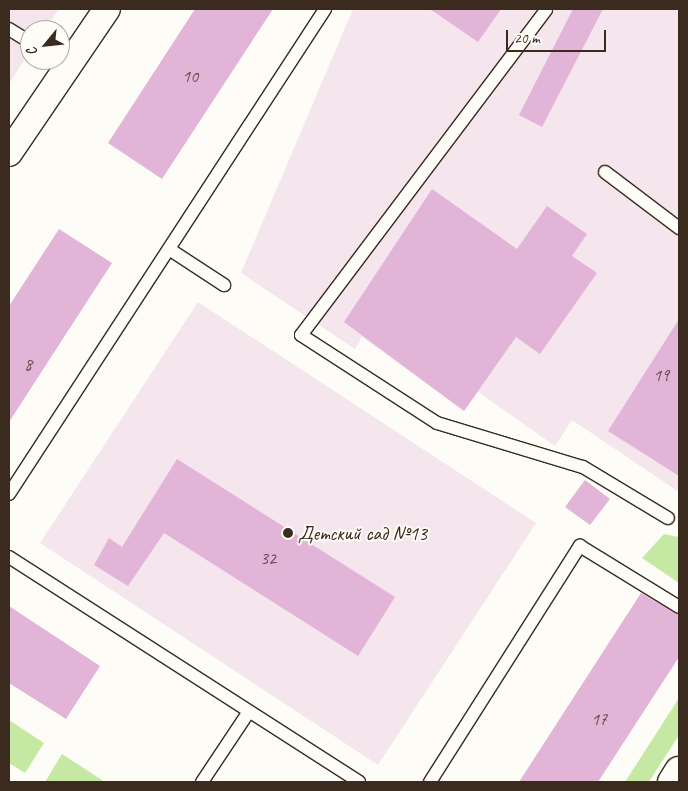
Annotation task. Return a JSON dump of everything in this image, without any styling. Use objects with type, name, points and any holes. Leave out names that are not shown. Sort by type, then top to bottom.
[{"type":"main road","points":[[672,782],[679,771]]},
{"type":"street","points":[[70,53],[107,9]]},
{"type":"street","points":[[9,153],[57,70]]},
{"type":"lane","points":[[9,494],[325,9]]},
{"type":"lane","points":[[546,10],[301,335],[437,423],[583,467],[668,518]]},
{"type":"lane","points":[[9,29],[20,36]]},
{"type":"lane","points":[[606,172],[679,228]]},
{"type":"lane","points":[[169,249],[224,285]]},
{"type":"lane","points":[[430,782],[580,546],[679,607]]},
{"type":"lane","points":[[9,557],[248,713],[359,782]]},
{"type":"lane","points":[[202,782],[248,713]]},
{"type":"shaded area","points":[[9,9],[59,9],[51,20],[20,20],[20,67],[9,84]]},
{"type":"shaded area","points":[[353,9],[679,9],[679,492],[572,420],[555,446],[478,392],[464,411],[362,337],[355,349],[241,273]]},
{"type":"shaded area","name":"Детский сад №13","points":[[198,302],[536,523],[378,765],[40,543]]},
{"type":"green space","points":[[664,534],[679,537],[679,583],[642,558]]},
{"type":"green space","points":[[679,698],[679,735],[649,782],[625,782]]},
{"type":"green space","points":[[9,720],[44,743],[25,773],[9,763]]},
{"type":"green space","points":[[62,754],[105,782],[45,782]]},
{"type":"building","points":[[195,9],[273,9],[162,179],[108,143]]},
{"type":"building","points":[[430,9],[501,9],[478,42]]},
{"type":"building","points":[[573,9],[603,9],[542,127],[519,115]]},
{"type":"building","points":[[432,189],[517,249],[547,206],[587,234],[572,256],[597,273],[540,354],[516,337],[464,411],[344,322]]},
{"type":"building","points":[[59,229],[112,263],[9,422],[9,306]]},
{"type":"building","points":[[679,319],[679,476],[608,431]]},
{"type":"building","points":[[177,459],[395,597],[358,656],[164,533],[128,586],[94,565],[109,538],[122,547]]},
{"type":"building","points":[[585,480],[610,499],[590,525],[565,507]]},
{"type":"building","points":[[641,593],[679,615],[679,657],[598,782],[519,782]]},
{"type":"building","points":[[9,606],[100,666],[66,719],[9,683]]},
{"type":"place","name":"Детский сад №13","points":[[288,533]]}]
